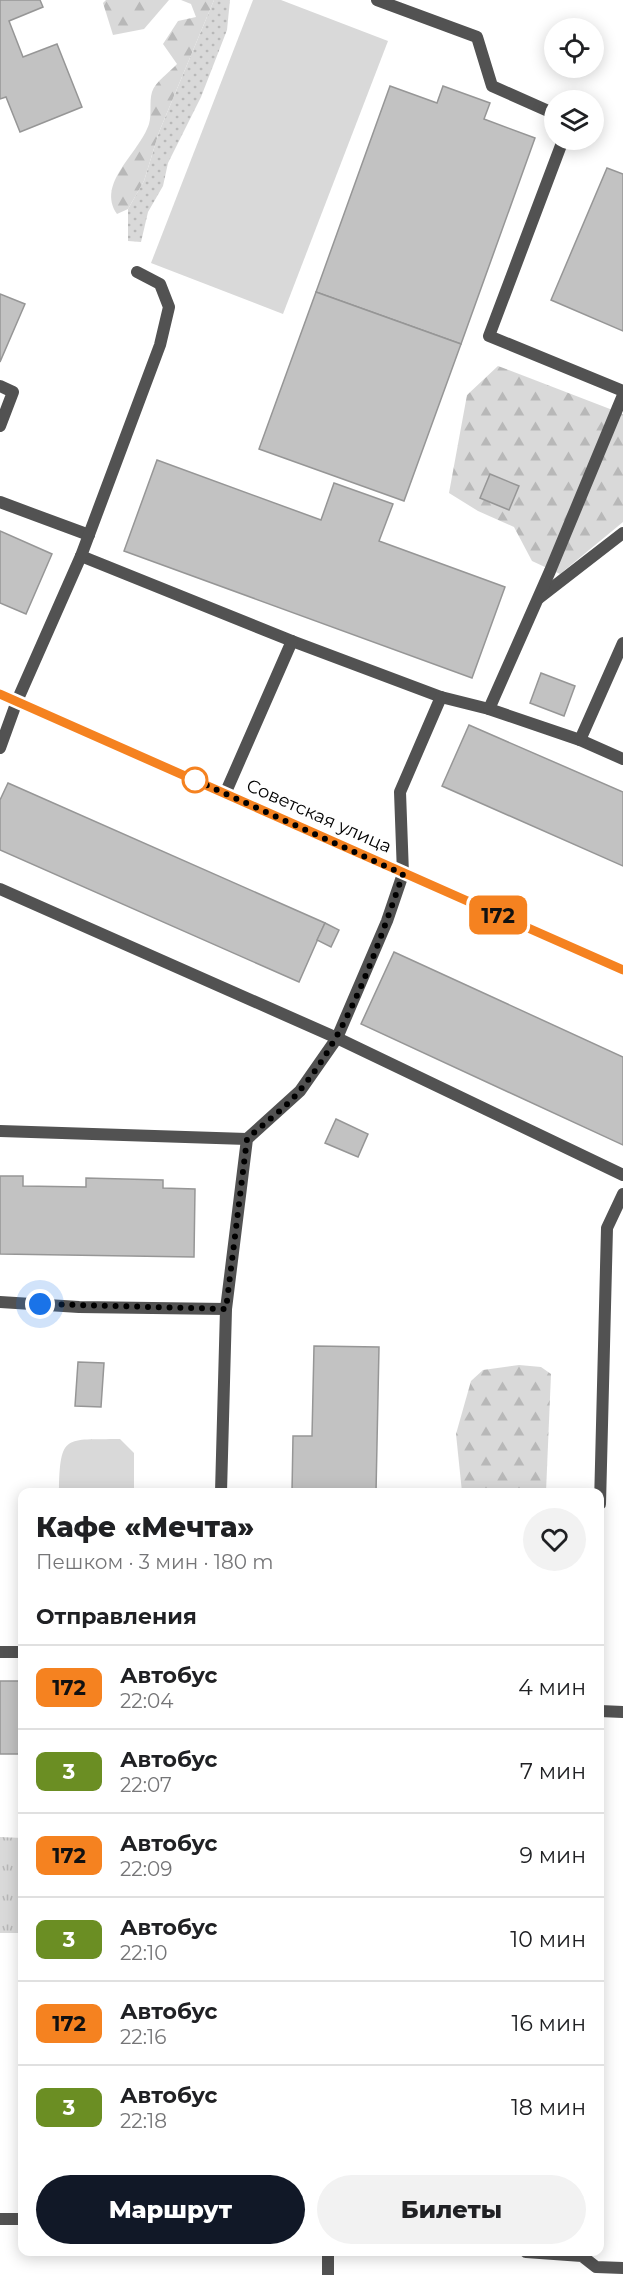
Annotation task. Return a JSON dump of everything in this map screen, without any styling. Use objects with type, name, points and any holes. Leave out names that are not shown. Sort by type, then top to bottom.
[{"type":"street","name":"Советская улица","points":[[0,694],[623,970]]},
{"type":"lane","points":[[377,0],[477,37],[492,86],[544,109]]},
{"type":"lane","points":[[489,709],[623,393],[489,336],[559,150]]},
{"type":"lane","points":[[0,748],[17,702],[81,556],[160,345],[169,307],[160,284],[137,272]]},
{"type":"lane","points":[[0,386],[13,392],[0,426]]},
{"type":"lane","points":[[0,502],[89,535]]},
{"type":"lane","points":[[538,598],[623,533]]},
{"type":"lane","points":[[81,556],[292,641],[441,697],[489,709],[580,740],[623,759]]},
{"type":"lane","points":[[225,794],[292,641]]},
{"type":"lane","points":[[580,740],[623,643]]},
{"type":"lane","points":[[221,1488],[226,1309],[247,1139],[300,1091],[337,1038],[387,921],[403,874],[400,792],[441,697]]},
{"type":"lane","points":[[0,889],[337,1038],[623,1175]]},
{"type":"lane","points":[[0,1131],[247,1139]]},
{"type":"lane","points":[[600,1488],[607,1228],[623,1194]]},
{"type":"lane","points":[[0,1302],[79,1307],[226,1309]]},
{"type":"lane","points":[[0,1652],[18,1652]]},
{"type":"lane","points":[[604,1711],[623,1712]]},
{"type":"lane","points":[[0,2219],[18,2219]]},
{"type":"lane","points":[[328,2256],[328,2275]]},
{"type":"lane","points":[[584,2256],[596,2271],[623,2268]]},
{"type":"green space","points":[[106,0],[169,0],[144,29],[113,35],[103,3]]},
{"type":"green space","points":[[181,0],[214,0],[159,132],[144,181],[128,209],[117,214],[112,202],[115,180],[149,124],[151,96],[154,88],[177,64],[163,44],[178,21],[196,17],[191,4]]},
{"type":"green space","points":[[214,0],[230,0],[227,30],[201,97],[168,163],[163,186],[148,212],[141,242],[128,241],[128,209],[144,181],[159,132]]},
{"type":"green space","points":[[253,0],[281,0],[388,41],[283,314],[151,263]]},
{"type":"green space","points":[[498,366],[623,414],[623,522],[560,574],[532,561],[514,527],[478,511],[449,493],[467,395]]},
{"type":"green space","points":[[519,1365],[541,1367],[551,1374],[546,1488],[462,1488],[456,1434],[471,1381],[483,1370]]},
{"type":"green space","points":[[87,1439],[120,1439],[134,1453],[134,1488],[59,1488],[61,1459],[64,1450],[69,1444]]},
{"type":"green space","points":[[0,1837],[18,1838],[18,1933],[0,1933]]},
{"type":"building","points":[[0,0],[40,0],[43,7],[9,21],[23,57],[57,44],[82,107],[20,132],[6,97],[0,99]]},
{"type":"building","points":[[390,86],[437,103],[443,86],[490,103],[484,119],[535,138],[461,344],[316,292]]},
{"type":"building","points":[[607,168],[623,174],[623,331],[551,300]]},
{"type":"building","points":[[316,292],[461,344],[404,501],[259,449]]},
{"type":"building","points":[[0,294],[25,304],[0,362]]},
{"type":"building","points":[[157,460],[321,520],[334,483],[393,504],[379,541],[505,587],[472,678],[124,551]]},
{"type":"building","points":[[490,474],[519,486],[509,510],[480,498]]},
{"type":"building","points":[[0,531],[52,554],[26,614],[0,603]]},
{"type":"building","points":[[541,673],[575,686],[564,716],[530,703]]},
{"type":"building","points":[[469,725],[623,792],[623,866],[442,786]]},
{"type":"building","points":[[8,783],[325,923],[299,982],[0,850],[0,800]]},
{"type":"building","points":[[325,923],[339,930],[331,947],[317,940]]},
{"type":"building","points":[[394,952],[623,1057],[623,1145],[361,1024]]},
{"type":"building","points":[[336,1119],[368,1134],[358,1157],[325,1143]]},
{"type":"building","points":[[0,1176],[23,1176],[23,1186],[86,1187],[86,1178],[163,1180],[163,1188],[195,1189],[194,1257],[0,1254]]},
{"type":"building","points":[[314,1346],[379,1347],[376,1488],[292,1488],[293,1436],[312,1436]]},
{"type":"building","points":[[78,1362],[104,1363],[101,1407],[75,1406]]},
{"type":"building","points":[[0,1681],[18,1681],[18,1754],[0,1754]]},
{"type":"bus line","name":"172","points":[[0,694],[623,970]]},
{"type":"route","points":[[40,1304],[79,1307],[226,1309],[247,1139],[300,1091],[337,1038],[387,921],[403,874],[195,780]]}]
